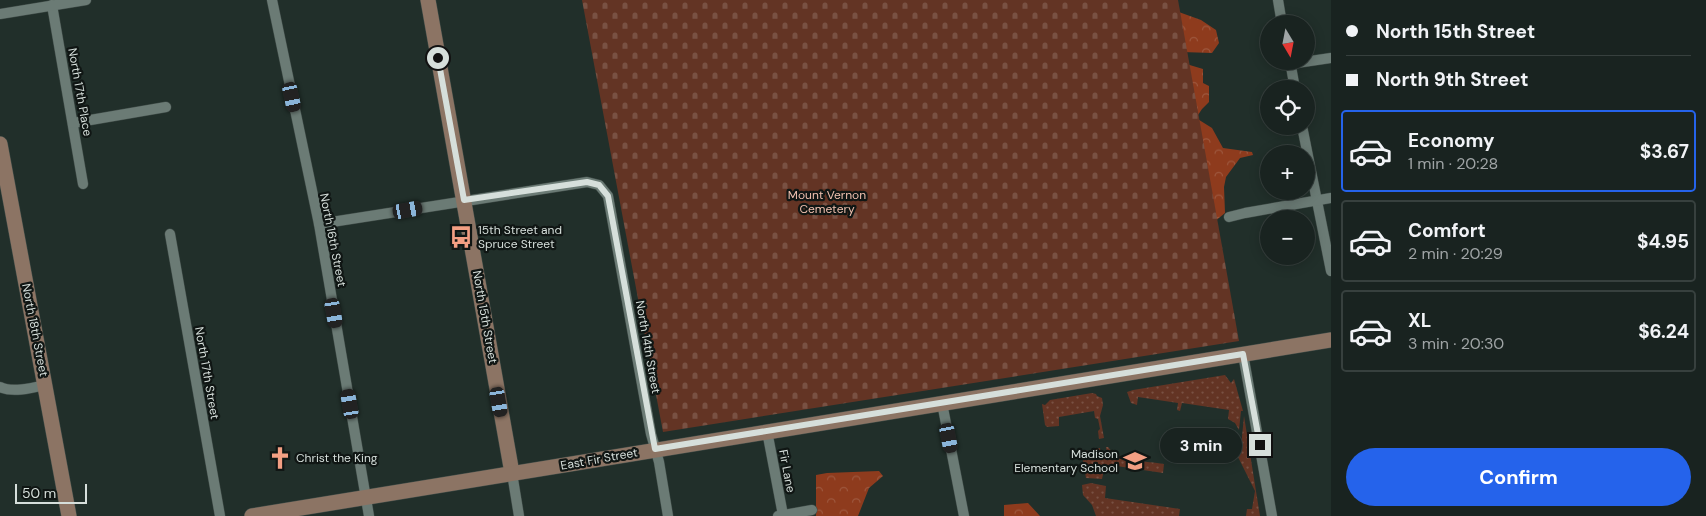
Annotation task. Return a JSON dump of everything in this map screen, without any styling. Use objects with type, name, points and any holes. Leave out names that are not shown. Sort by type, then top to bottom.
[{"type":"street","points":[[0,14],[86,0]]},
{"type":"street","name":"North 16th Street","points":[[272,0],[318,224],[369,516]]},
{"type":"street","name":"North 15th Street","points":[[428,0],[519,516]]},
{"type":"street","points":[[1278,0],[1280,15]]},
{"type":"street","name":"North 17th Place","points":[[52,6],[83,184]]},
{"type":"street","points":[[1315,60],[1331,58]]},
{"type":"street","points":[[73,123],[166,107]]},
{"type":"street","points":[[1304,135],[1331,271]]},
{"type":"street","name":"North 18th Street","points":[[0,144],[69,516]]},
{"type":"street","name":"North 14th Street","points":[[464,200],[587,182],[599,185],[608,196],[668,516]]},
{"type":"street","points":[[1229,218],[1245,213],[1331,198]]},
{"type":"street","points":[[318,224],[464,200]]},
{"type":"street","name":"North 17th Street","points":[[170,234],[220,516]]},
{"type":"street","name":"East Fir Street","points":[[252,516],[1331,340]]},
{"type":"street","points":[[1243,354],[1272,516]]},
{"type":"street","points":[[0,387],[4,389],[22,389],[45,385]]},
{"type":"street","points":[[942,403],[963,515]]},
{"type":"street","name":"Fir Lane","points":[[767,431],[780,516],[812,510]]},
{"type":"green space","name":"Mount Vernon Cemetery","points":[[582,0],[1178,0],[1239,341],[663,432]]},
{"type":"green space","points":[[1164,0],[1175,0],[1176,11],[1201,20],[1216,30],[1219,43],[1212,53],[1182,52],[1183,63],[1203,69],[1203,83],[1209,86],[1209,102],[1196,118],[1212,128],[1223,148],[1252,152],[1253,155],[1240,158],[1226,177],[1224,187],[1225,213],[1214,222],[1213,227],[1206,224]]},
{"type":"green space","points":[[1225,375],[1231,383],[1234,379],[1243,411],[1241,411],[1239,430],[1235,423],[1228,419],[1229,410],[1182,403],[1180,411],[1177,410],[1178,403],[1138,397],[1137,405],[1131,403],[1127,392],[1133,390]]},
{"type":"green space","points":[[1092,393],[1102,398],[1103,405],[1100,416],[1104,438],[1099,439],[1098,431],[1100,429],[1094,411],[1059,417],[1059,426],[1047,427],[1045,425],[1042,404],[1045,405],[1050,400]]},
{"type":"green space","points":[[1244,416],[1260,516],[1246,516],[1247,509],[1252,509],[1255,491],[1238,457],[1241,447]]},
{"type":"green space","points":[[1106,447],[1119,456],[1164,464],[1163,473],[1110,465],[1109,470],[1104,470],[1102,479],[1086,478],[1081,451],[1087,450],[1089,460],[1095,459],[1094,449],[1100,448],[1101,455],[1107,454]]},
{"type":"green space","points":[[879,471],[883,476],[869,488],[858,516],[816,516],[816,475]]},
{"type":"green space","points":[[1091,483],[1106,486],[1105,498],[1180,509],[1179,516],[1096,516],[1092,505],[1083,495],[1082,485]]},
{"type":"green space","points":[[1028,503],[1040,516],[1004,516],[1004,505]]},
{"type":"place","name":"15th Street and Spruce Street","points":[[461,237]]},
{"type":"place","name":"Christ the King","points":[[280,458]]},
{"type":"place","name":"Madison Elementary School","points":[[1135,461]]},
{"type":"route","points":[[438,58],[464,200],[587,182],[599,185],[608,196],[655,449],[1016,390],[1093,380],[1243,354],[1260,445]]}]
